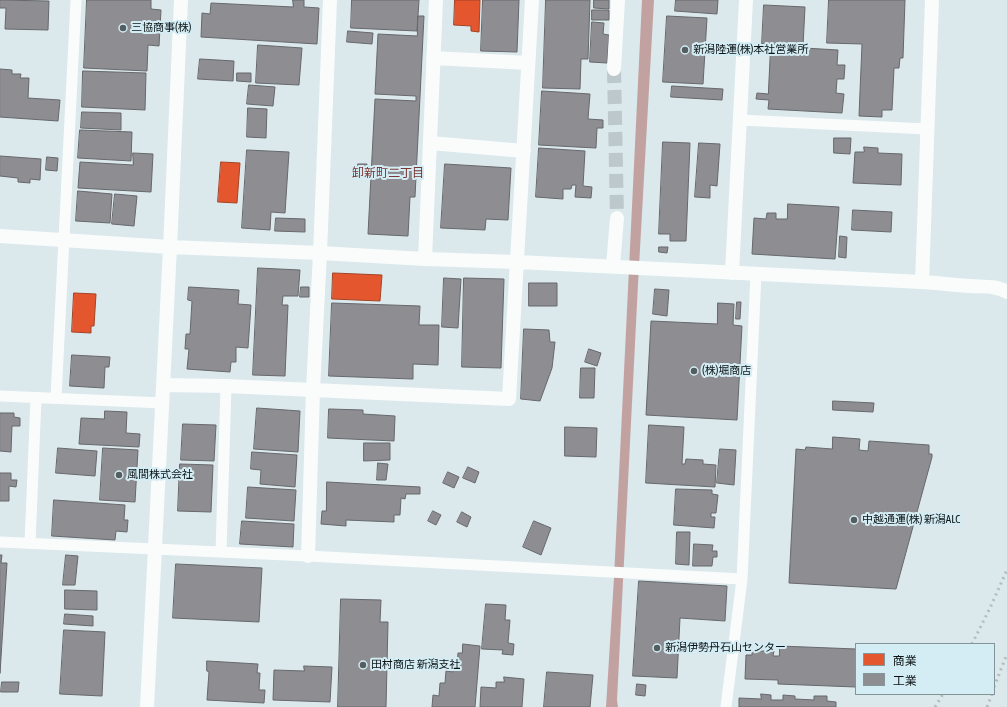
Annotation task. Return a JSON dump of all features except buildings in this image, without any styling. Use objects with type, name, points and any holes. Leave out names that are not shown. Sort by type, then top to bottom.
[{"type":"street","points":[[56,398],[76,0]]},
{"type":"street","points":[[147,707],[163,403],[181,0]]},
{"type":"street","points":[[308,556],[313,390],[330,0]]},
{"type":"street","points":[[425,259],[436,0]]},
{"type":"street","points":[[163,385],[226,386],[509,399],[532,0]]},
{"type":"street","points":[[614,69],[618,0]]},
{"type":"street","points":[[732,272],[746,0]]},
{"type":"street","points":[[922,282],[932,0]]},
{"type":"street","points":[[433,58],[528,63]]},
{"type":"street","points":[[740,120],[927,129]]},
{"type":"street","points":[[430,142],[524,151]]},
{"type":"street","points":[[614,266],[617,218]]},
{"type":"street","points":[[0,236],[170,247],[614,266],[922,282],[990,286],[1007,292]]},
{"type":"street","points":[[726,707],[742,579],[756,274]]},
{"type":"street","points":[[221,552],[226,386]]},
{"type":"street","points":[[0,396],[163,403]]},
{"type":"street","points":[[30,543],[36,398]]},
{"type":"street","points":[[0,542],[308,556],[742,579]]},
{"type":"shaded area","points":[[642,0],[654,0],[638,284],[617,700],[618,707],[606,707],[614,578]]},
{"type":"tunnel","points":[[614,69],[617,218]]},
{"type":"railway","points":[[972,643],[1007,570]]},
{"type":"railway","points":[[995,684],[1007,654]]},
{"type":"railway","points":[[935,707],[942,695]]},
{"type":"railway","points":[[987,707],[992,695]]},
{"type":"place","name":"三協商事(株)","points":[[123,28]]},
{"type":"place","name":"新潟陸運(株)本社営業所","points":[[685,50]]},
{"type":"place","name":"(株)堀商店","points":[[694,371]]},
{"type":"place","name":"風間株式会社","points":[[119,475]]},
{"type":"place","name":"中越通運(株) 新潟ALC","points":[[854,520]]},
{"type":"place","name":"新潟伊勢丹石山センター","points":[[657,648]]},
{"type":"place","name":"田村商店 新潟支社","points":[[363,665]]},
{"type":"district","name":"卸新町二丁目","points":[[388,173]]}]
